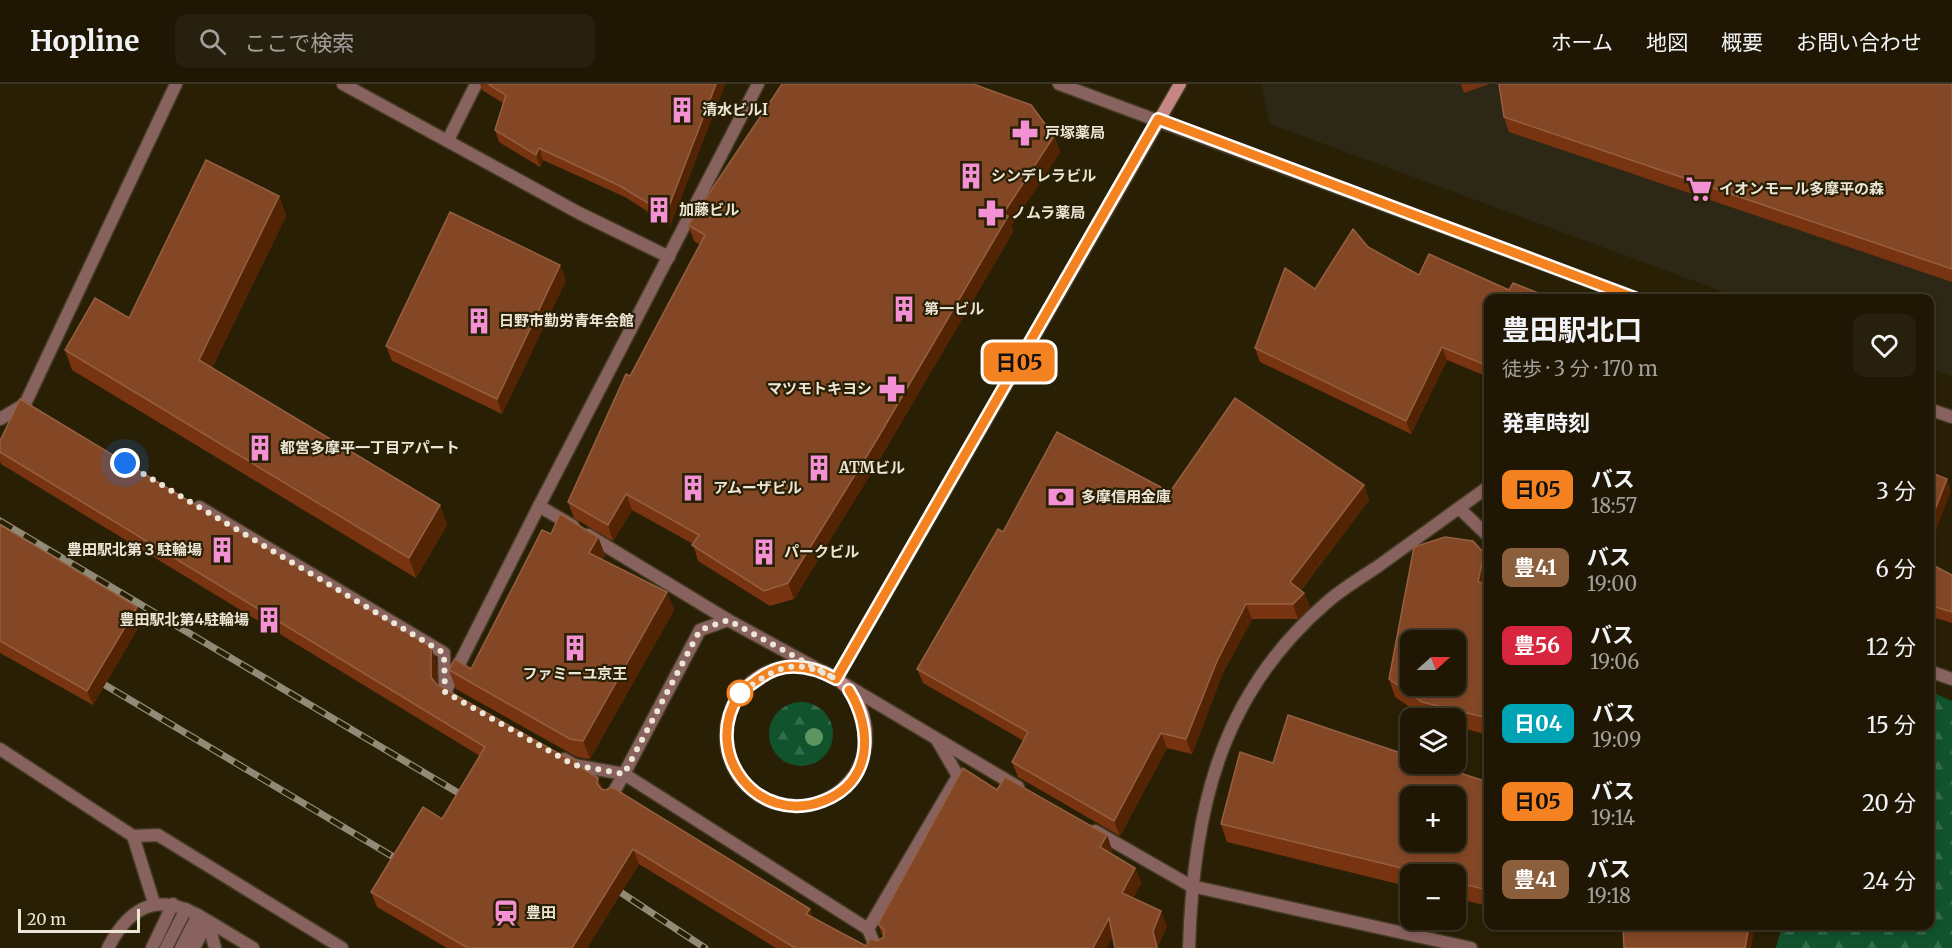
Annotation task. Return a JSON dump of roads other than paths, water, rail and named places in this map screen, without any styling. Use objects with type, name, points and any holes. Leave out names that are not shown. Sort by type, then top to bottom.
[{"type":"main road","points":[[836,679],[1180,84]]},
{"type":"main road","points":[[793,666],[817,669],[836,679],[849,690],[862,711],[866,742],[860,766],[846,786],[831,798],[808,806],[778,805],[756,794],[734,770],[727,746],[729,715],[740,693],[769,671],[793,666]]},
{"type":"street","points":[[0,419],[30,407],[176,84]]},
{"type":"street","points":[[343,84],[579,213],[669,257]]},
{"type":"street","points":[[448,140],[476,84]]},
{"type":"street","points":[[189,501],[444,653],[450,695],[539,506],[758,84]]},
{"type":"street","points":[[1059,84],[1158,119],[1619,294]]},
{"type":"street","points":[[1934,411],[1952,417]]},
{"type":"street","points":[[1189,948],[1191,886],[1209,783],[1246,696],[1286,641],[1326,603],[1484,490]]},
{"type":"street","points":[[539,506],[728,620],[836,679],[1028,793]]},
{"type":"street","points":[[1459,508],[1484,532]]},
{"type":"street","points":[[612,798],[700,630],[728,620]]},
{"type":"street","points":[[1934,673],[1952,679]]},
{"type":"street","points":[[868,929],[958,776],[937,740]]},
{"type":"street","points":[[0,749],[133,836],[158,835],[342,948]]},
{"type":"street","points":[[554,754],[574,765],[624,774],[868,929],[874,943],[882,948]]},
{"type":"street","points":[[1079,822],[1191,886],[1471,948]]},
{"type":"street","points":[[133,836],[154,903]]},
{"type":"street","points":[[108,948],[118,929],[136,911],[154,903],[173,904],[186,909],[253,948]]},
{"type":"street","points":[[152,948],[173,904]]},
{"type":"street","points":[[166,948],[186,909]]},
{"type":"street","points":[[181,948],[203,918]]},
{"type":"street","points":[[194,948],[203,918]]},
{"type":"street","points":[[203,918],[215,948]]},
{"type":"railway","points":[[0,521],[472,801]]},
{"type":"railway","points":[[90,676],[407,865]]},
{"type":"railway","points":[[608,884],[705,948]]},
{"type":"place","name":"清水ビルI","points":[[682,110]]},
{"type":"place","name":"戸塚薬局","points":[[1025,133]]},
{"type":"place","name":"シンデレラビル","points":[[971,176]]},
{"type":"place","name":"イオンモール多摩平の森","points":[[1699,189]]},
{"type":"place","name":"加藤ビル","points":[[659,210]]},
{"type":"place","name":"ノムラ薬局","points":[[991,213]]},
{"type":"place","name":"第一ビル","points":[[904,309]]},
{"type":"place","name":"日野市勤労青年会館","points":[[479,321]]},
{"type":"place","name":"マツモトキヨシ","points":[[892,389]]},
{"type":"place","name":"都営多摩平一丁目アパート","points":[[260,448]]},
{"type":"place","name":"ATMビル","points":[[819,468]]},
{"type":"place","name":"アムーザビル","points":[[693,488]]},
{"type":"place","name":"多摩信用金庫","points":[[1061,497]]},
{"type":"place","name":"豊田駅北第３駐輪場","points":[[222,550]]},
{"type":"place","name":"パークビル","points":[[764,552]]},
{"type":"place","name":"豊田駅北第4駐輪場","points":[[269,620]]},
{"type":"place","name":"ファミーユ京王","points":[[575,648]]},
{"type":"place","name":"豊田","points":[[506,913]]}]
